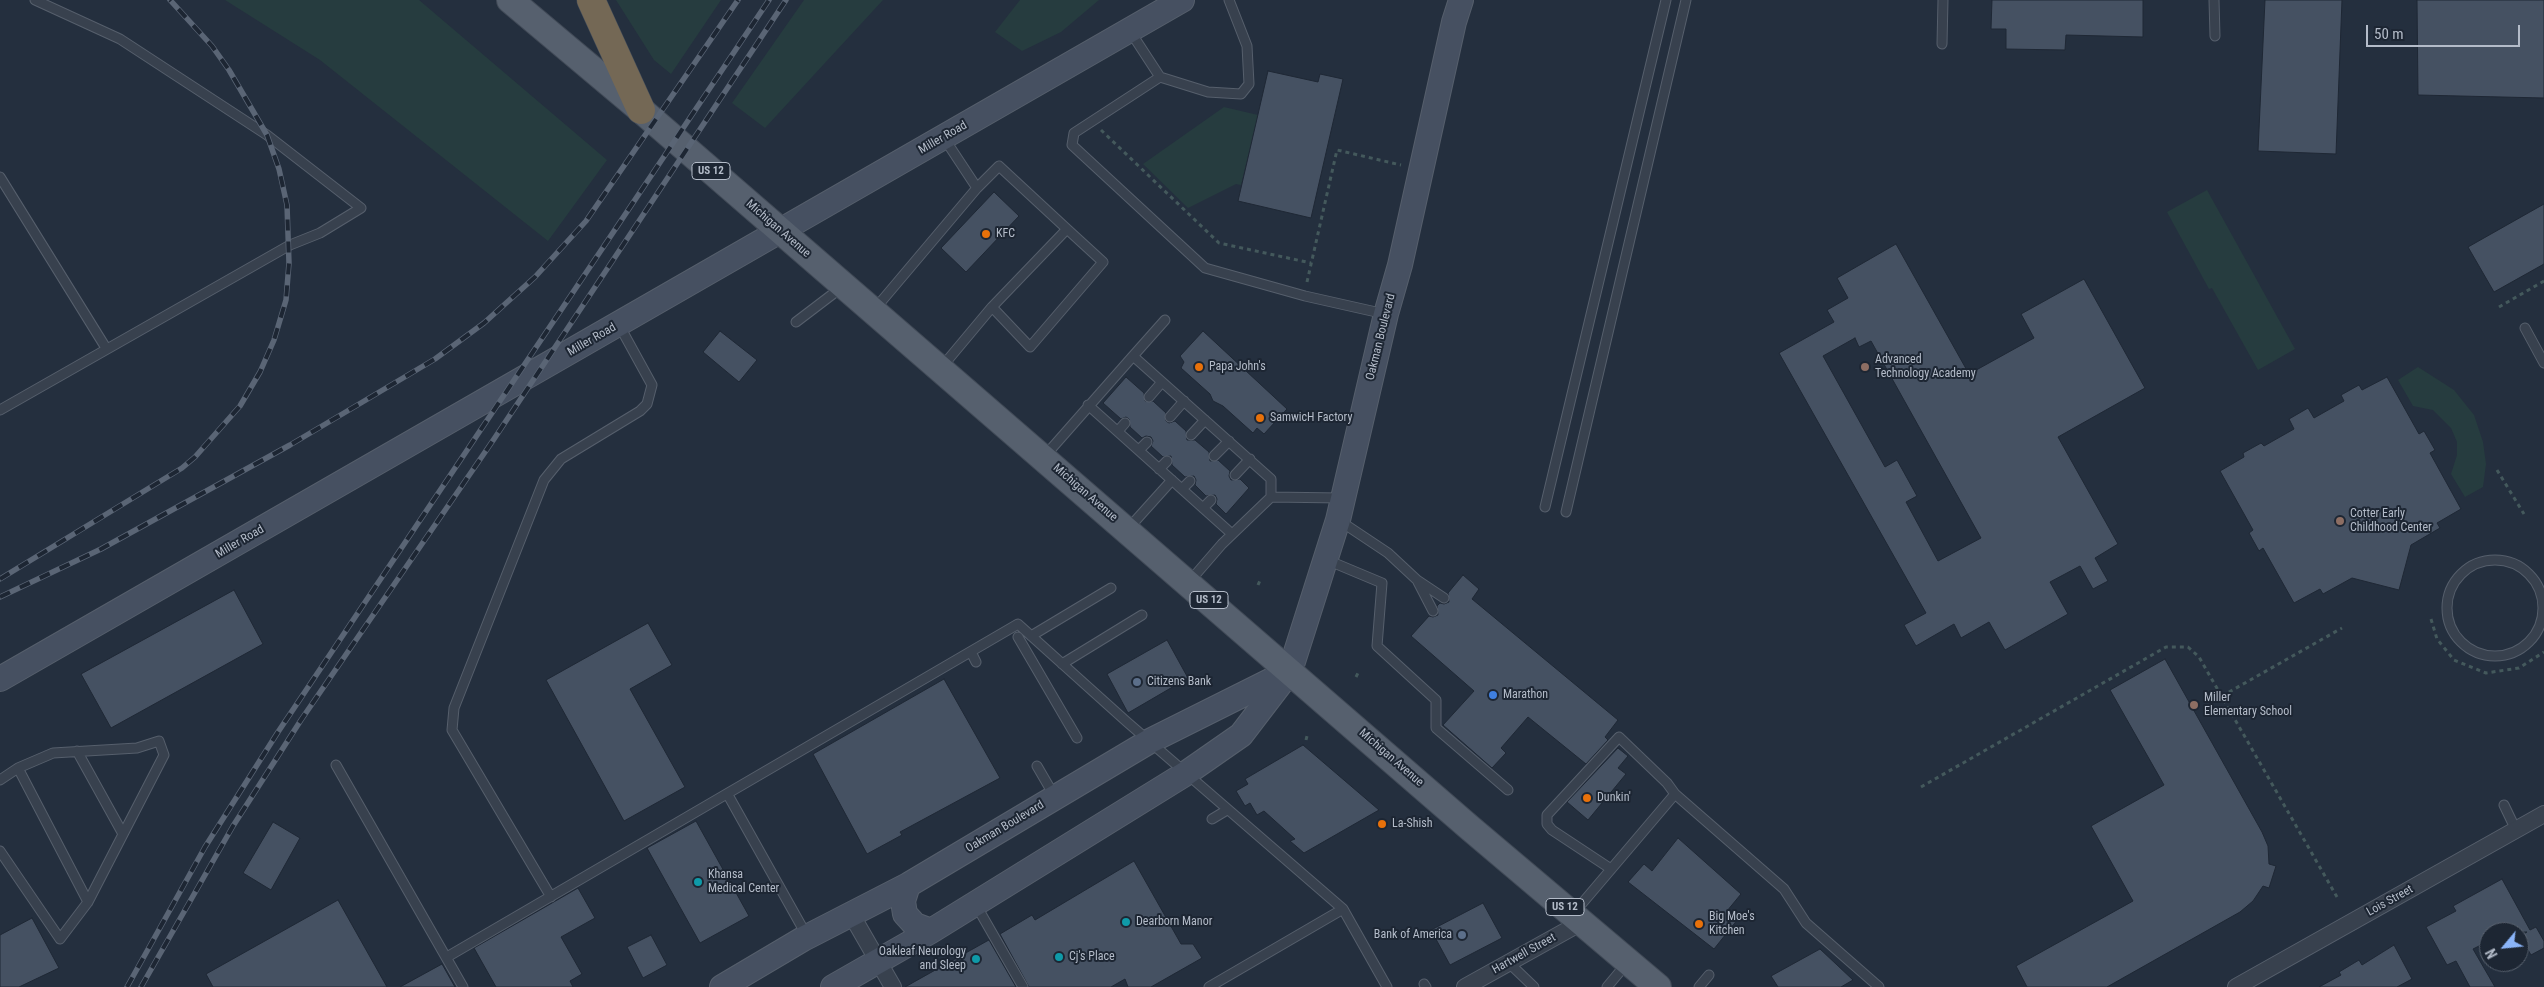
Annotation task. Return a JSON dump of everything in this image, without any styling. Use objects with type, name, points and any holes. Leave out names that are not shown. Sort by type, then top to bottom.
[{"type":"highway","points":[[591,0],[641,110]]},
{"type":"main road","name":"Michigan Avenue","points":[[510,0],[641,110],[1658,987]]},
{"type":"street","name":"Miller Road","points":[[0,679],[1182,0]]},
{"type":"street","name":"Oakman Boulevard","points":[[833,987],[975,904],[1185,774],[1241,735],[1290,671],[1341,509],[1386,314],[1400,265],[1454,22],[1461,0]]},
{"type":"street","name":"Oakman Boulevard","points":[[722,987],[808,937],[908,884],[1150,741],[1290,671]]},
{"type":"street","name":"Lois Street","points":[[2236,987],[2544,814]]},
{"type":"street","points":[[908,884],[903,901],[905,914],[915,924],[931,930]]},
{"type":"street","points":[[851,914],[893,987]]},
{"type":"street","name":"Hartwell Street","points":[[1465,987],[1577,918]]},
{"type":"lane","points":[[0,410],[106,348],[361,208],[267,135],[120,39],[34,0]]},
{"type":"lane","points":[[1129,30],[1160,77],[1208,92],[1242,94],[1249,84],[1247,46],[1228,0]]},
{"type":"lane","points":[[1546,507],[1666,0]]},
{"type":"lane","points":[[1566,512],[1686,0]]},
{"type":"lane","points":[[1942,44],[1943,0]]},
{"type":"lane","points":[[2214,0],[2214,36]]},
{"type":"lane","points":[[1160,77],[1074,133],[1072,145],[1206,268],[1304,296],[1386,314]]},
{"type":"lane","points":[[944,138],[977,188]]},
{"type":"lane","points":[[874,311],[977,188],[999,166],[1103,262],[1030,347],[992,307]]},
{"type":"lane","points":[[0,177],[106,348]]},
{"type":"lane","points":[[941,369],[992,307],[1067,230]]},
{"type":"lane","points":[[796,322],[844,286]]},
{"type":"lane","points":[[1044,457],[1165,320]]},
{"type":"lane","points":[[551,897],[452,730],[454,708],[544,480],[561,459],[640,411],[647,404],[652,385],[619,325]]},
{"type":"lane","points":[[2525,328],[2544,363]]},
{"type":"lane","points":[[1133,356],[1271,478],[1270,497],[1232,534],[1189,583]]},
{"type":"lane","points":[[1148,397],[1162,382]]},
{"type":"lane","points":[[1170,417],[1184,401]]},
{"type":"lane","points":[[1088,405],[1232,534]]},
{"type":"lane","points":[[1191,435],[1205,420]]},
{"type":"lane","points":[[1118,431],[1125,423]]},
{"type":"lane","points":[[1214,456],[1229,440]]},
{"type":"lane","points":[[1139,450],[1146,442]]},
{"type":"lane","points":[[1235,475],[1250,459]]},
{"type":"lane","points":[[1159,469],[1167,461]]},
{"type":"lane","points":[[1127,530],[1172,480]]},
{"type":"lane","points":[[1182,490],[1190,481]]},
{"type":"lane","points":[[1270,497],[1341,509],[1417,580],[1444,598]]},
{"type":"lane","points":[[1203,508],[1211,500]]},
{"type":"lane","points":[[2521,649],[2533,638],[2541,624],[2544,608],[2541,588],[2534,578],[2522,567],[2507,561],[2491,559],[2476,563],[2462,572],[2452,584],[2447,600],[2447,616],[2452,631],[2462,644],[2475,652],[2491,656],[2507,655],[2521,649],[2544,634]]},
{"type":"lane","points":[[1326,560],[1382,583],[1377,646],[1436,700],[1436,728],[1508,790]]},
{"type":"lane","points":[[1417,580],[1433,611]]},
{"type":"lane","points":[[1031,636],[1111,588]]},
{"type":"lane","points":[[1062,664],[1142,615]]},
{"type":"lane","points":[[447,957],[728,795],[1018,624],[1185,774],[1343,909],[1358,945],[1382,984]]},
{"type":"lane","points":[[1018,637],[1077,738]]},
{"type":"lane","points":[[971,652],[976,662]]},
{"type":"lane","points":[[1611,869],[1552,830],[1546,824],[1547,815],[1619,737],[1667,783],[1675,794],[1784,889],[1806,923],[1879,987]]},
{"type":"lane","points":[[0,780],[18,768],[53,753],[137,748],[159,741],[164,756],[88,902],[60,940],[0,851]]},
{"type":"lane","points":[[76,751],[123,834]]},
{"type":"lane","points":[[336,765],[463,987]]},
{"type":"lane","points":[[1037,766],[1055,798]]},
{"type":"lane","points":[[18,768],[88,902]]},
{"type":"lane","points":[[1577,918],[1611,869],[1675,794]]},
{"type":"lane","points":[[728,795],[808,937]]},
{"type":"lane","points":[[2504,805],[2516,830]]},
{"type":"lane","points":[[1212,819],[1227,810]]},
{"type":"lane","points":[[975,904],[1023,987]]},
{"type":"lane","points":[[1209,987],[1343,909]]},
{"type":"lane","points":[[1607,987],[1629,961]]},
{"type":"lane","points":[[1508,962],[1534,987]]},
{"type":"lane","points":[[1699,987],[1709,975]]},
{"type":"path","points":[[1110,140],[1218,243],[1311,263]]},
{"type":"path","points":[[1306,284],[1337,150],[1386,161]]},
{"type":"path","points":[[2499,308],[2544,282]]},
{"type":"path","points":[[2497,470],[2524,514]]},
{"type":"path","points":[[1258,585],[1261,578]]},
{"type":"path","points":[[2430,619],[2437,639],[2454,660],[2486,673],[2519,668],[2544,652]]},
{"type":"path","points":[[2222,696],[2342,628]]},
{"type":"path","points":[[1921,787],[2166,647],[2188,647],[2199,657],[2337,897]]},
{"type":"green space","points":[[225,0],[419,0],[607,160],[548,241],[320,60]]},
{"type":"green space","points":[[616,0],[721,0],[671,74],[654,60]]},
{"type":"green space","points":[[804,0],[883,0],[765,128],[732,103]]},
{"type":"green space","points":[[1020,0],[1099,0],[1061,32],[1022,51],[995,32]]},
{"type":"green space","points":[[1224,107],[1258,115],[1241,185],[1236,184],[1188,208],[1143,164]]},
{"type":"green space","points":[[2207,190],[2295,349],[2258,370],[2212,288],[2209,289],[2167,212]]},
{"type":"green space","points":[[2418,367],[2454,390],[2474,415],[2483,442],[2486,464],[2483,487],[2465,497],[2451,474],[2457,455],[2457,442],[2451,428],[2433,410],[2413,406],[2398,380]]},
{"type":"building","points":[[1992,0],[2143,0],[2143,37],[2066,35],[2065,50],[2006,49],[2006,29],[1991,29]]},
{"type":"building","points":[[2265,0],[2342,0],[2336,154],[2258,151]]},
{"type":"building","points":[[2417,0],[2544,0],[2544,98],[2418,95]]},
{"type":"building","points":[[1268,71],[1318,82],[1320,74],[1343,79],[1311,218],[1238,201]]},
{"type":"building","points":[[994,192],[1019,216],[966,272],[941,248]]},
{"type":"building","points":[[2544,204],[2544,264],[2494,292],[2468,247]]},
{"type":"building","name":"Advanced Technology Academy","points":[[1896,244],[1969,374],[2034,338],[2021,314],[2084,279],[2145,388],[2058,437],[2118,544],[2095,558],[2108,581],[2093,589],[2080,566],[2050,582],[2068,614],[2005,650],[1989,622],[1961,638],[1954,624],[1916,646],[1904,625],[1926,613],[1779,353],[1834,322],[1827,310],[1848,298],[1837,278]],"holes":[[[1855,338],[1859,347],[1871,341],[1981,538],[1938,561],[1906,502],[1917,496],[1897,460],[1885,467],[1823,356]]]},
{"type":"building","points":[[720,331],[757,360],[739,382],[703,352]]},
{"type":"building","points":[[1203,331],[1287,409],[1264,434],[1257,428],[1253,433],[1223,406],[1213,401],[1210,394],[1181,368],[1184,362],[1180,356]]},
{"type":"building","points":[[1126,377],[1144,393],[1145,401],[1153,401],[1166,413],[1166,421],[1169,423],[1175,421],[1186,431],[1187,440],[1195,440],[1209,452],[1210,461],[1218,460],[1230,471],[1229,476],[1231,480],[1240,479],[1249,488],[1226,514],[1216,504],[1217,499],[1215,495],[1206,496],[1195,485],[1196,480],[1194,476],[1185,477],[1172,465],[1171,456],[1163,457],[1151,446],[1153,441],[1151,437],[1146,436],[1142,438],[1130,427],[1129,419],[1126,417],[1121,419],[1103,403]]},
{"type":"building","name":"Cotter Early Childhood Center","points":[[2387,377],[2419,434],[2424,431],[2435,450],[2430,453],[2461,509],[2437,523],[2440,528],[2411,545],[2399,590],[2352,578],[2323,594],[2320,589],[2294,603],[2263,548],[2259,551],[2249,533],[2253,530],[2220,471],[2244,457],[2243,453],[2261,443],[2264,446],[2294,429],[2289,419],[2308,408],[2314,418],[2344,401],[2341,395],[2359,385],[2362,390]]},
{"type":"building","points":[[1463,575],[1479,589],[1472,599],[1618,720],[1605,737],[1608,740],[1586,764],[1528,717],[1501,748],[1506,753],[1492,768],[1443,725],[1474,691],[1411,636],[1429,616],[1438,615],[1437,606],[1440,603],[1449,602],[1448,593]]},
{"type":"building","points":[[234,590],[263,644],[111,728],[81,674]]},
{"type":"building","points":[[648,623],[672,665],[630,689],[685,787],[624,821],[546,680]]},
{"type":"building","points":[[1167,640],[1188,678],[1128,713],[1107,674]]},
{"type":"building","name":"Miller Elementary School","points":[[2165,659],[2262,832],[2268,846],[2269,864],[2276,866],[2269,888],[2263,886],[2253,901],[2240,912],[2107,987],[2027,987],[2016,966],[2133,901],[2091,826],[2164,785],[2110,690]]},
{"type":"building","points":[[944,679],[1000,778],[900,832],[902,835],[867,854],[813,754]]},
{"type":"building","points":[[1303,745],[1379,810],[1304,853],[1290,841],[1295,839],[1264,811],[1257,815],[1250,803],[1245,806],[1236,791],[1248,784],[1245,779]]},
{"type":"building","points":[[1618,748],[1628,756],[1618,768],[1626,774],[1588,820],[1567,802]]},
{"type":"building","name":"Khansa Medical Center","points":[[696,821],[749,916],[700,943],[647,848]]},
{"type":"building","points":[[273,822],[300,838],[271,890],[243,873]]},
{"type":"building","points":[[1678,838],[1741,894],[1727,911],[1738,919],[1714,949],[1628,882],[1644,864],[1652,871]]},
{"type":"building","points":[[1134,861],[1181,944],[1193,944],[1202,958],[1151,987],[1128,987],[1125,979],[1111,987],[1029,987],[1000,934],[1032,915],[1035,920]]},
{"type":"building","points":[[2502,879],[2526,922],[2479,922],[2479,946],[2473,949],[2479,959],[2479,972],[2486,972],[2495,987],[2470,987],[2456,961],[2447,965],[2426,927],[2456,911],[2453,906]]},
{"type":"building","points":[[578,888],[595,918],[561,937],[582,974],[570,981],[573,987],[496,987],[474,948]]},
{"type":"building","points":[[338,900],[387,987],[213,987],[206,974]]},
{"type":"building","points":[[1483,903],[1502,938],[1450,965],[1431,930]]},
{"type":"building","points":[[32,918],[59,968],[19,987],[0,987],[0,935]]},
{"type":"building","points":[[2536,927],[2544,941],[2544,948],[2531,955],[2529,952],[2529,928],[2530,930]]},
{"type":"building","points":[[651,935],[667,965],[643,978],[627,947]]},
{"type":"building","name":"Oakleaf Neurology and Sleep","points":[[989,940],[1016,987],[905,987],[987,941]]},
{"type":"building","points":[[2394,945],[2412,979],[2397,987],[2319,987],[2341,975],[2339,972],[2359,960],[2362,965]]},
{"type":"building","points":[[1820,949],[1853,980],[1841,987],[1778,987],[1771,976]]},
{"type":"building","points":[[442,964],[455,987],[400,987]]},
{"type":"railway","points":[[0,579],[182,468],[195,457],[240,406],[260,372],[274,340],[286,300],[289,263],[287,205],[279,169],[267,135],[229,70],[212,46],[170,0]]},
{"type":"railway","points":[[0,597],[101,549],[290,445],[435,359],[484,323],[535,277],[586,221],[738,0]]},
{"type":"railway","points":[[127,987],[205,847],[278,732],[769,0]]},
{"type":"railway","points":[[141,987],[233,826],[301,720],[494,439],[786,0]]},
{"type":"place","name":"KFC","points":[[986,234]]},
{"type":"place","name":"Papa John's","points":[[1199,367]]},
{"type":"place","name":"Advanced Technology Academy","points":[[1865,367]]},
{"type":"place","name":"SamwicH Factory","points":[[1260,418]]},
{"type":"place","name":"Cotter Early Childhood Center","points":[[2340,521]]},
{"type":"place","name":"Citizens Bank","points":[[1137,682]]},
{"type":"place","name":"Marathon","points":[[1493,695]]},
{"type":"place","name":"Miller Elementary School","points":[[2194,705]]},
{"type":"place","name":"Dunkin'","points":[[1587,798]]},
{"type":"place","name":"La-Shish","points":[[1382,824]]},
{"type":"place","name":"Khansa Medical Center","points":[[698,882]]},
{"type":"place","name":"Dearborn Manor","points":[[1126,922]]},
{"type":"place","name":"Big Moe's Kitchen","points":[[1699,924]]},
{"type":"place","name":"Bank of America","points":[[1462,935]]},
{"type":"place","name":"Cj's Place","points":[[1059,957]]},
{"type":"place","name":"Oakleaf Neurology and Sleep","points":[[976,959]]}]
